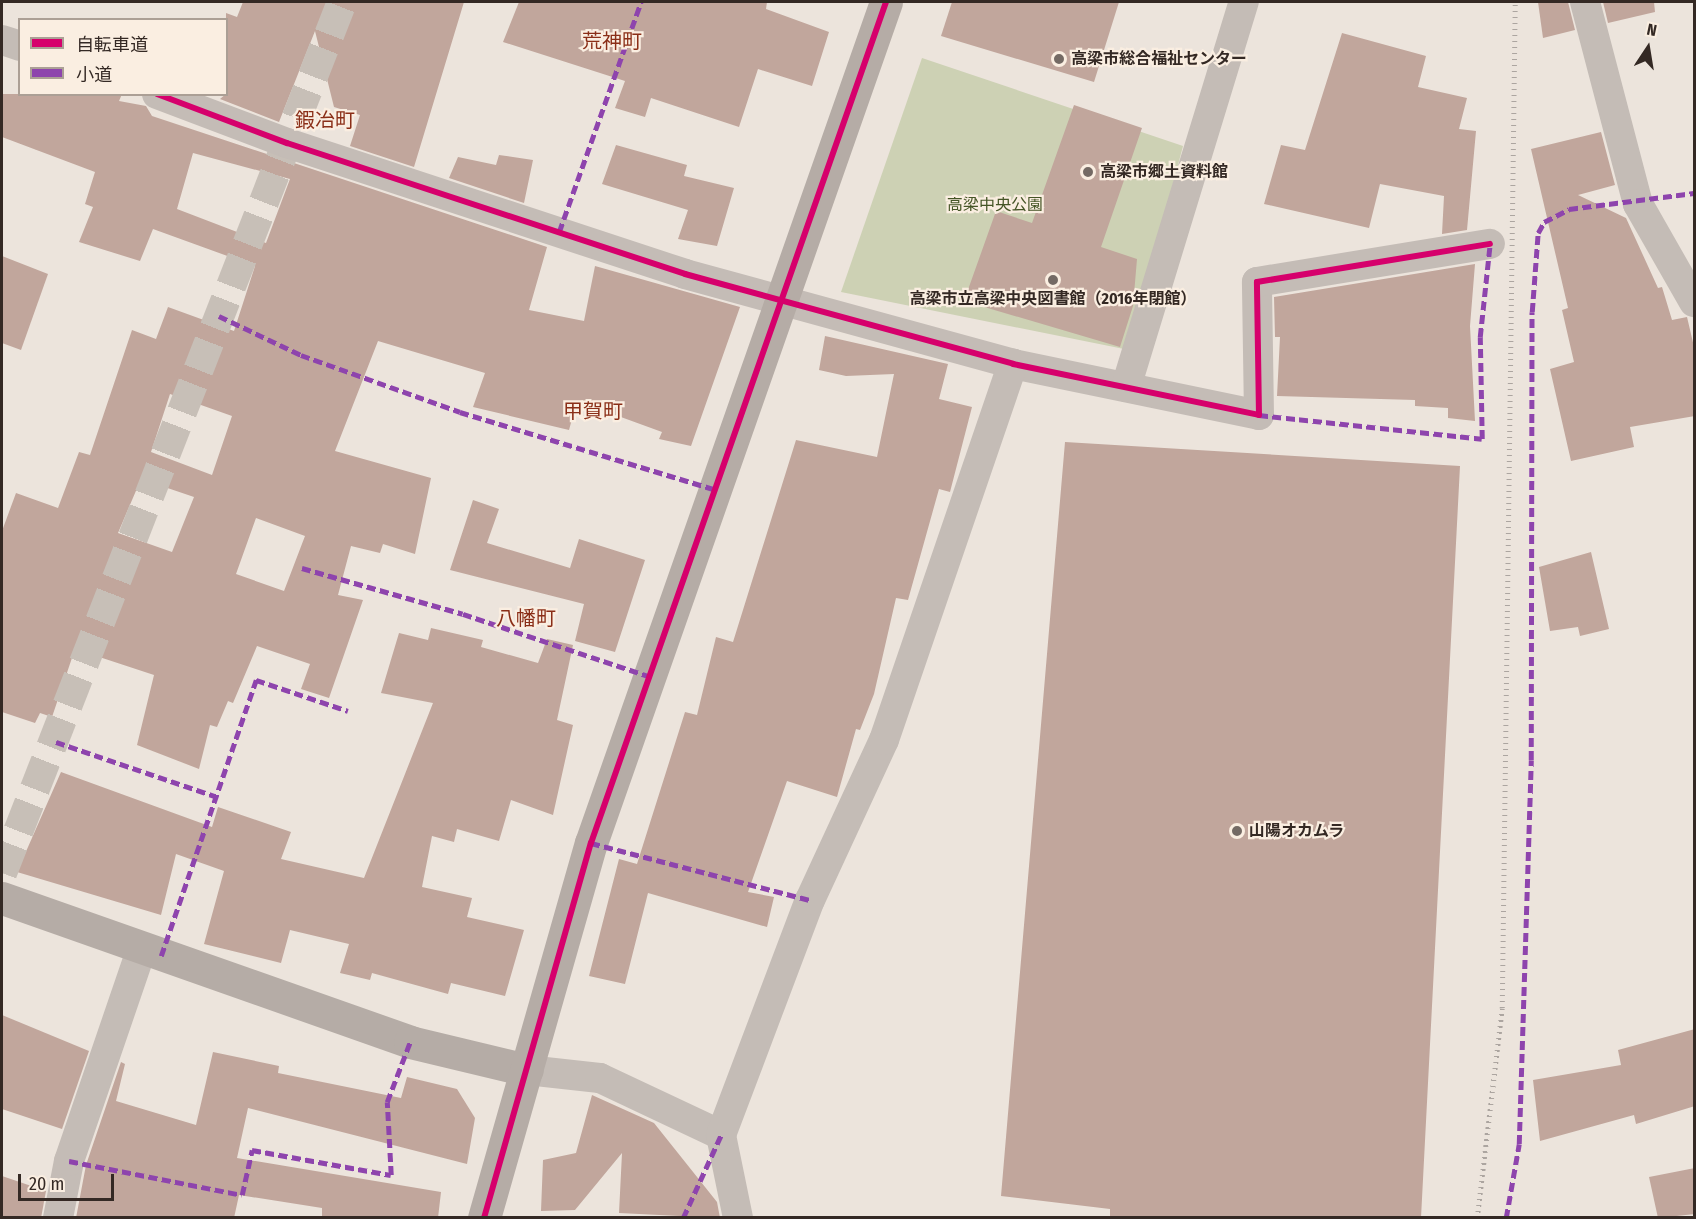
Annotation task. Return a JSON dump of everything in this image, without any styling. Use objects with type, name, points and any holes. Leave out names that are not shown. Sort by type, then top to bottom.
[{"type":"street","points":[[484,1218],[591,843],[779,296],[886,2]]},
{"type":"street","points":[[1126,387],[1244,2]]},
{"type":"street","points":[[1585,2],[1638,204],[1695,302]]},
{"type":"street","points":[[2,40],[18,45]]},
{"type":"street","points":[[163,96],[685,274],[779,296],[1013,364],[1259,415],[1257,282],[1490,244]]},
{"type":"street","points":[[738,1218],[721,1136],[810,900],[884,740],[1013,364]]},
{"type":"street","points":[[2,898],[410,1042],[527,1070],[600,1077],[721,1136]]},
{"type":"street","points":[[58,1218],[69,1161],[142,948]]},
{"type":"green space","name":"高梁中央公園","points":[[922,58],[1183,146],[1129,350],[841,292]]},
{"type":"building","points":[[243,2],[464,2],[414,167],[350,146],[360,115],[334,107],[315,31],[279,122],[220,99],[228,96],[228,18],[226,18],[226,13],[237,17]]},
{"type":"building","points":[[519,2],[767,2],[766,9],[829,32],[812,86],[758,69],[739,127],[651,98],[645,117],[615,108],[625,81],[503,42]]},
{"type":"building","name":"高梁市総合福祉センター","points":[[952,2],[1119,2],[1094,82],[941,36]]},
{"type":"building","points":[[1538,2],[1568,2],[1575,30],[1543,38]]},
{"type":"building","points":[[1603,2],[1654,2],[1655,12],[1608,23]]},
{"type":"building","points":[[1342,33],[1426,56],[1418,87],[1467,98],[1459,129],[1476,131],[1467,230],[1442,234],[1444,196],[1380,184],[1369,228],[1264,204],[1281,145],[1305,150]]},
{"type":"building","points":[[2,94],[121,96],[119,101],[146,106],[152,116],[547,247],[529,310],[584,321],[595,266],[740,307],[691,446],[659,439],[662,432],[577,401],[569,430],[473,407],[485,373],[378,341],[335,451],[431,478],[415,554],[383,544],[380,553],[351,546],[338,595],[363,600],[329,698],[301,689],[310,664],[257,646],[233,703],[228,701],[217,727],[210,725],[199,769],[137,745],[154,675],[75,649],[52,717],[40,713],[35,723],[2,712],[2,531],[16,493],[58,508],[79,452],[90,455],[132,330],[156,339],[168,307],[234,331],[255,266],[153,229],[140,261],[79,242],[93,207],[85,204],[95,172],[2,137]],"holes":[[[193,153],[290,179],[266,243],[177,209]],[[170,394],[232,416],[212,475],[151,452]],[[141,479],[194,497],[172,552],[118,533]],[[256,518],[305,536],[284,591],[236,574]]]},
{"type":"building","name":"高梁市立高梁中央図書館（2016年閉館）","points":[[1074,105],[1142,128],[1101,247],[1137,259],[1133,306],[1120,347],[964,301],[996,211],[1032,223]]},
{"type":"building","points":[[1601,132],[1615,185],[1578,195],[1626,218],[1658,288],[1662,287],[1672,320],[1687,317],[1695,351],[1695,416],[1630,427],[1634,447],[1571,461],[1550,369],[1574,362],[1562,310],[1568,308],[1531,149]]},
{"type":"building","points":[[616,145],[687,165],[684,176],[734,188],[717,246],[678,239],[688,210],[602,184]]},
{"type":"building","points":[[499,155],[533,160],[524,203],[449,178],[458,157],[496,165]]},
{"type":"building","points":[[2,256],[48,274],[21,350],[2,343]]},
{"type":"building","points":[[1475,264],[1470,326],[1475,421],[1448,418],[1448,408],[1415,406],[1415,400],[1277,396],[1280,337],[1275,337],[1274,297]]},
{"type":"building","points":[[825,336],[948,364],[939,399],[972,407],[950,492],[939,489],[908,600],[896,598],[874,694],[860,730],[856,729],[837,797],[787,781],[748,892],[774,897],[767,927],[648,893],[625,984],[589,976],[619,859],[637,864],[685,712],[697,715],[716,637],[733,642],[796,440],[877,457],[894,374],[846,376],[819,370]]},
{"type":"building","name":"山陽オカムラ","points":[[1065,442],[1460,466],[1421,1218],[1110,1218],[1110,1209],[1001,1196]]},
{"type":"building","points":[[473,500],[499,509],[487,543],[570,568],[579,539],[645,560],[615,652],[575,641],[584,604],[450,570]]},
{"type":"building","points":[[1591,552],[1609,629],[1580,636],[1578,627],[1550,631],[1539,567]]},
{"type":"building","points":[[431,628],[483,640],[481,647],[538,663],[547,639],[573,645],[557,720],[573,725],[553,815],[511,800],[499,841],[457,829],[454,842],[432,836],[422,887],[472,898],[467,917],[524,930],[505,996],[451,983],[448,994],[372,973],[370,980],[340,973],[349,944],[290,930],[281,963],[204,944],[224,871],[176,854],[161,915],[17,872],[61,772],[212,827],[218,807],[291,832],[281,859],[364,878],[433,703],[381,693],[399,633],[428,640]]},
{"type":"building","points":[[2,1015],[89,1051],[62,1129],[2,1109]]},
{"type":"building","points":[[1695,1029],[1695,1106],[1636,1124],[1634,1115],[1540,1141],[1533,1080],[1621,1065],[1618,1050]]},
{"type":"building","points":[[213,1052],[279,1066],[278,1073],[401,1098],[407,1077],[457,1089],[475,1118],[467,1164],[248,1108],[237,1158],[441,1192],[438,1218],[322,1218],[322,1208],[239,1195],[234,1218],[76,1218],[86,1165],[121,1062],[125,1064],[116,1101],[196,1125]]},
{"type":"building","points":[[592,1095],[654,1123],[717,1202],[720,1218],[619,1213],[622,1153],[575,1210],[541,1211],[543,1160],[576,1153]]},
{"type":"building","points":[[1695,1168],[1695,1214],[1658,1218],[1649,1177]]},
{"type":"building","points":[[2,1176],[46,1191],[41,1218],[2,1218]]},
{"type":"tunnel","points":[[2,873],[342,2]]},
{"type":"railway","points":[[1477,1218],[1502,1008],[1515,2]]},
{"type":"marked path","points":[[559,232],[641,2]]},
{"type":"marked path","points":[[1506,1218],[1519,1144],[1531,760],[1532,312],[1538,233],[1544,222],[1569,209],[1694,193]]},
{"type":"marked path","points":[[1259,415],[1482,439],[1480,337],[1490,244]]},
{"type":"marked path","points":[[219,316],[301,355],[460,412],[713,489]]},
{"type":"marked path","points":[[302,568],[463,614],[648,676]]},
{"type":"marked path","points":[[161,956],[256,680],[348,711]]},
{"type":"marked path","points":[[56,742],[215,796]]},
{"type":"marked path","points":[[591,843],[810,900]]},
{"type":"marked path","points":[[69,1161],[242,1195],[252,1150],[391,1175],[387,1102],[410,1042]]},
{"type":"marked path","points":[[683,1218],[721,1135]]},
{"type":"cycle path","points":[[484,1218],[591,843],[886,2]]},
{"type":"cycle path","points":[[162,96],[287,143],[685,274],[1013,364],[1259,415],[1257,282],[1490,244]]},
{"type":"place","name":"高梁市総合福祉センター","points":[[1059,59]]},
{"type":"place","name":"高梁市郷土資料館","points":[[1088,172]]},
{"type":"place","name":"高梁市立高梁中央図書館（2016年閉館）","points":[[1053,280]]},
{"type":"place","name":"山陽オカムラ","points":[[1237,831]]},
{"type":"district","name":"荒神町","points":[[612,41]]},
{"type":"district","name":"鍜冶町","points":[[325,120]]},
{"type":"district","name":"甲賀町","points":[[593,411]]},
{"type":"district","name":"八幡町","points":[[526,618]]}]
